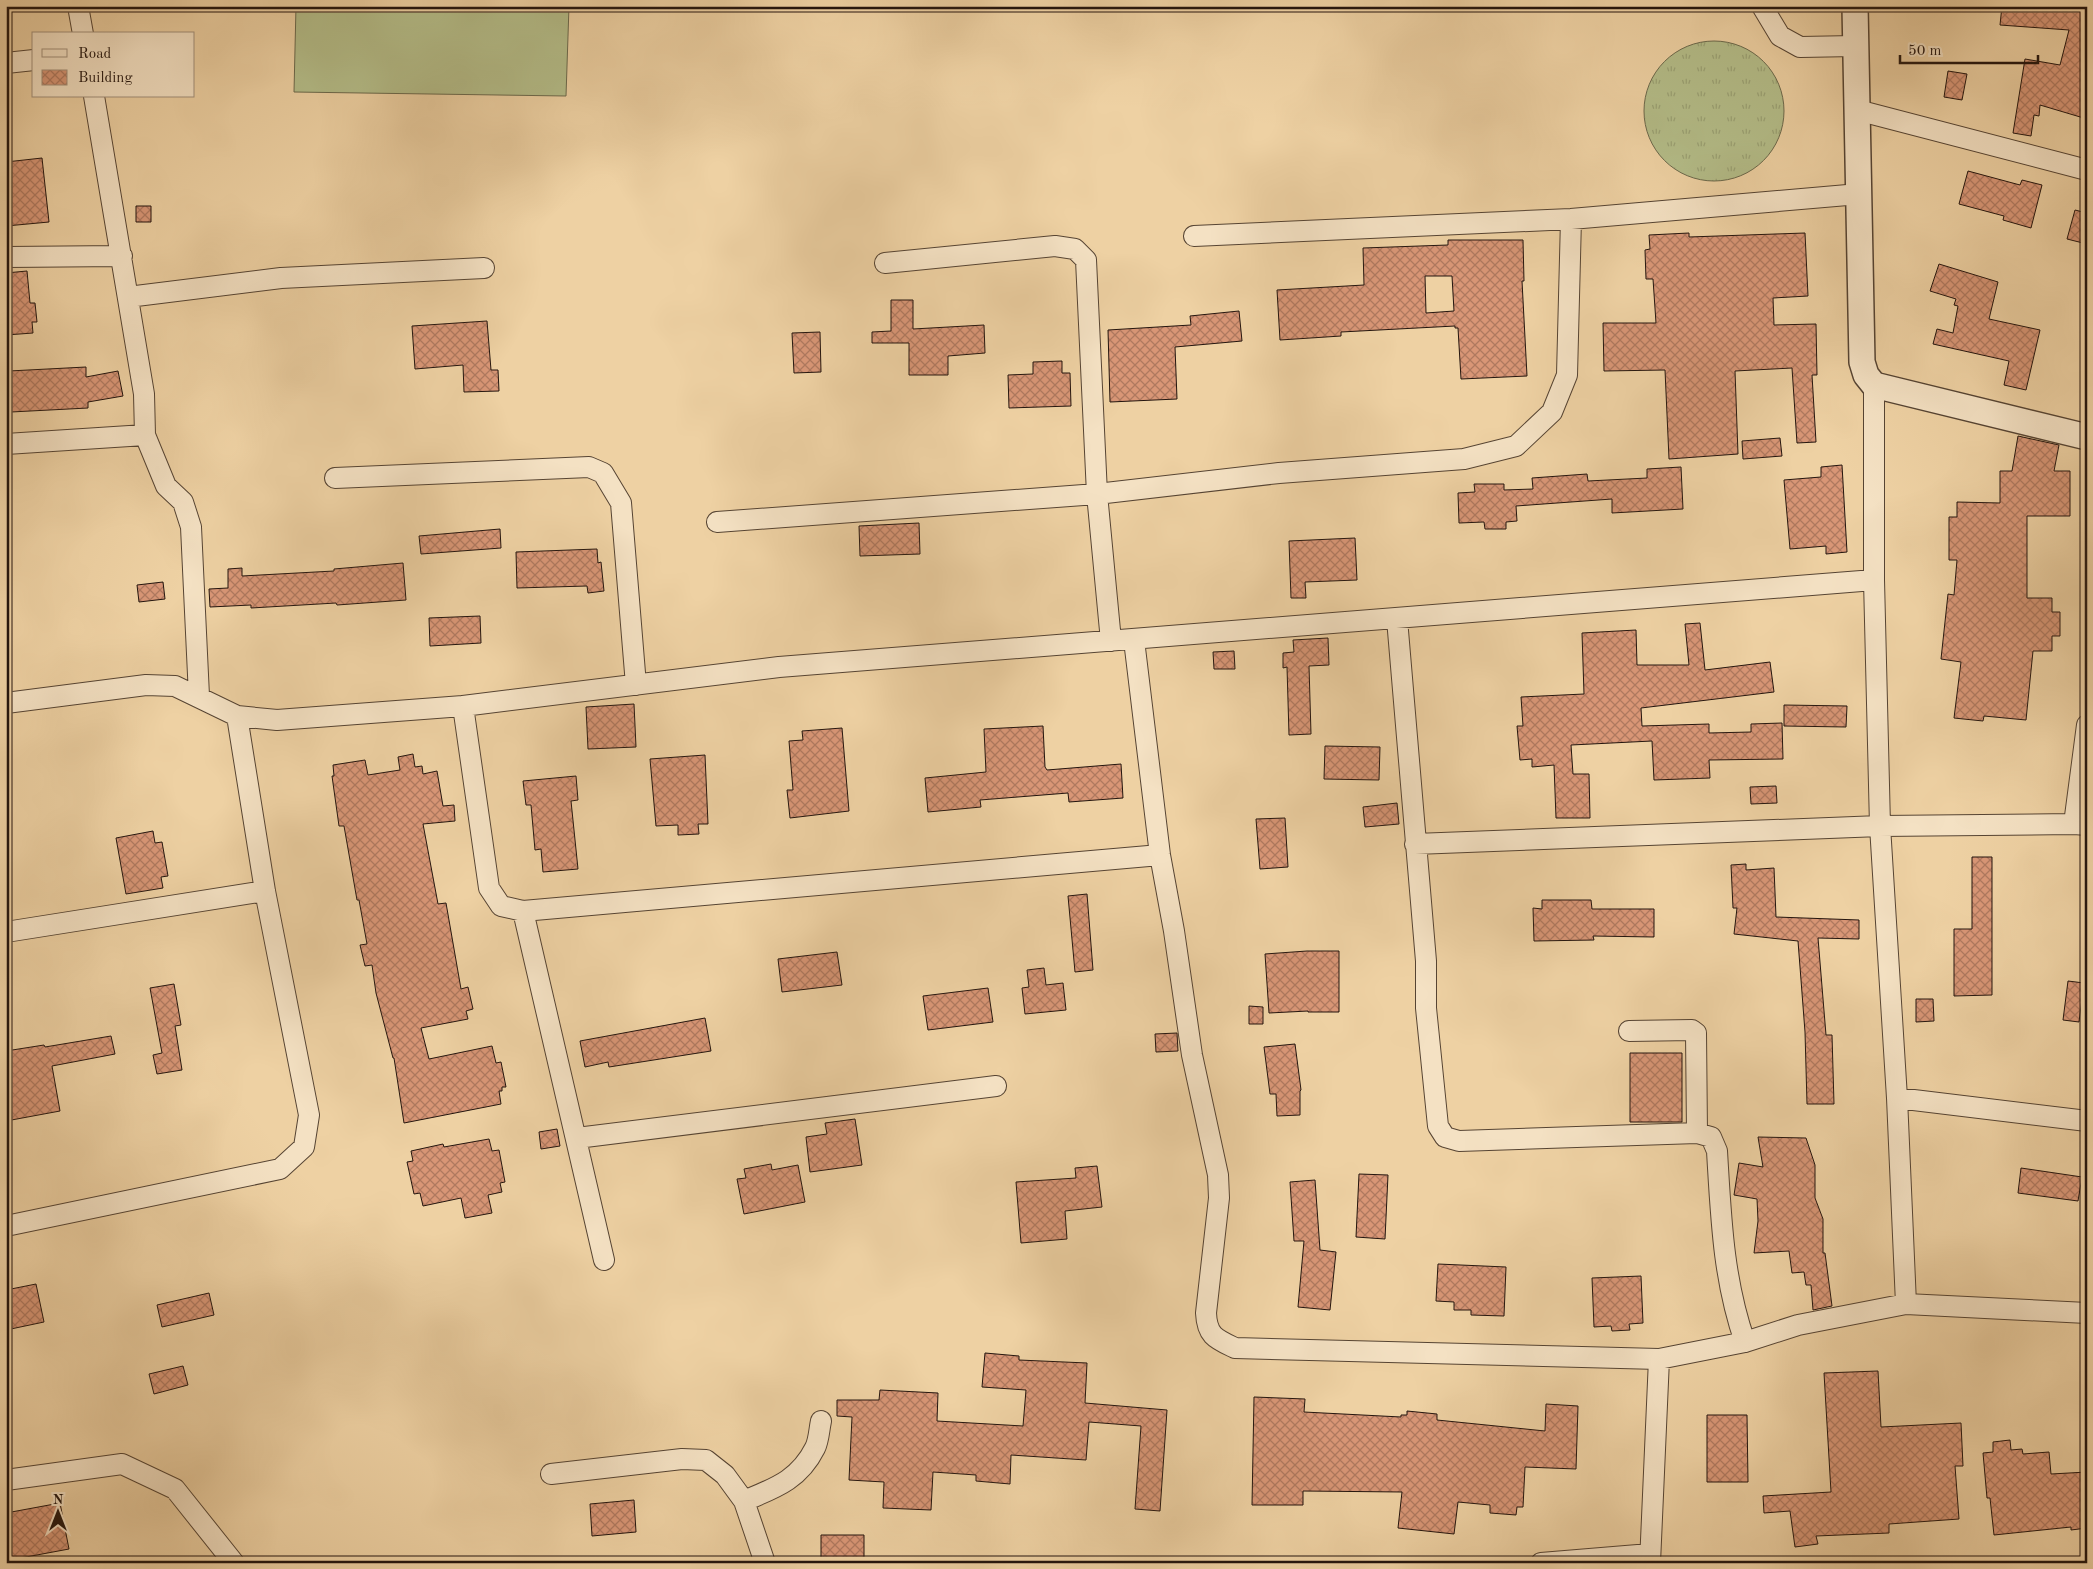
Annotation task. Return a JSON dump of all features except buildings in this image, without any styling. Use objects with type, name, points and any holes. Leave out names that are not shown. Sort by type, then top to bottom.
[{"type":"street","points":[[78,6],[83,32]]},
{"type":"street","points":[[1762,6],[1780,36],[1800,47],[1855,46]]},
{"type":"street","points":[[1855,6],[1862,362],[1866,375],[1874,385],[2087,437]]},
{"type":"street","points":[[6,63],[32,60]]},
{"type":"street","points":[[94,98],[144,394],[145,435],[166,486],[183,502],[191,527],[199,696]]},
{"type":"street","points":[[1857,110],[2087,170]]},
{"type":"street","points":[[1194,236],[1571,219],[1859,194]]},
{"type":"street","points":[[717,522],[1097,494],[1279,473],[1464,459],[1516,446],[1552,412],[1567,375],[1571,219]]},
{"type":"street","points":[[885,263],[1055,246],[1075,249],[1086,260],[1097,494],[1110,641]]},
{"type":"street","points":[[6,257],[122,256]]},
{"type":"street","points":[[128,296],[281,278],[484,268]]},
{"type":"street","points":[[1874,385],[1874,580],[1880,826],[1897,1098],[1906,1304]]},
{"type":"street","points":[[6,444],[145,435]]},
{"type":"street","points":[[335,478],[589,466],[603,473],[621,503],[636,685]]},
{"type":"street","points":[[6,703],[146,685],[176,686],[237,716],[277,720],[463,706],[779,667],[1874,580]]},
{"type":"street","points":[[1396,619],[1426,961],[1426,1008],[1438,1126],[1445,1137],[1459,1141],[1697,1133],[1710,1137],[1717,1151],[1725,1264],[1734,1311],[1745,1342]]},
{"type":"street","points":[[1134,640],[1160,855],[1174,931],[1192,1054],[1218,1176],[1219,1198],[1206,1313],[1207,1327],[1215,1338],[1235,1348],[1659,1359],[1745,1342],[1798,1325],[1906,1304],[2087,1313]]},
{"type":"street","points":[[463,706],[490,888],[501,906],[523,911],[1160,855]]},
{"type":"street","points":[[6,1226],[280,1169],[304,1147],[310,1115],[265,891],[237,716]]},
{"type":"street","points":[[1415,844],[1880,826],[2080,824],[2087,725]]},
{"type":"street","points":[[6,932],[265,891]]},
{"type":"street","points":[[523,911],[604,1260]]},
{"type":"street","points":[[1629,1031],[1692,1030],[1696,1033],[1697,1133]]},
{"type":"street","points":[[577,1138],[996,1086]]},
{"type":"street","points":[[1897,1098],[2087,1121]]},
{"type":"street","points":[[1541,1563],[1650,1559],[1659,1359]]},
{"type":"street","points":[[744,1502],[785,1483],[797,1474],[816,1447],[821,1421]]},
{"type":"street","points":[[551,1474],[682,1459],[706,1460],[725,1475],[744,1502],[765,1563]]},
{"type":"street","points":[[6,1480],[122,1464],[174,1489],[234,1563]]},
{"type":"green space","points":[[296,6],[569,6],[566,96],[294,92]]},
{"type":"green space","points":[[1714,41],[1728,42],[1741,46],[1764,61],[1779,84],[1783,97],[1783,125],[1779,138],[1764,161],[1741,176],[1728,180],[1714,181],[1700,180],[1687,176],[1664,161],[1649,138],[1645,125],[1644,111],[1645,97],[1649,84],[1664,61],[1687,46],[1700,42]]}]
